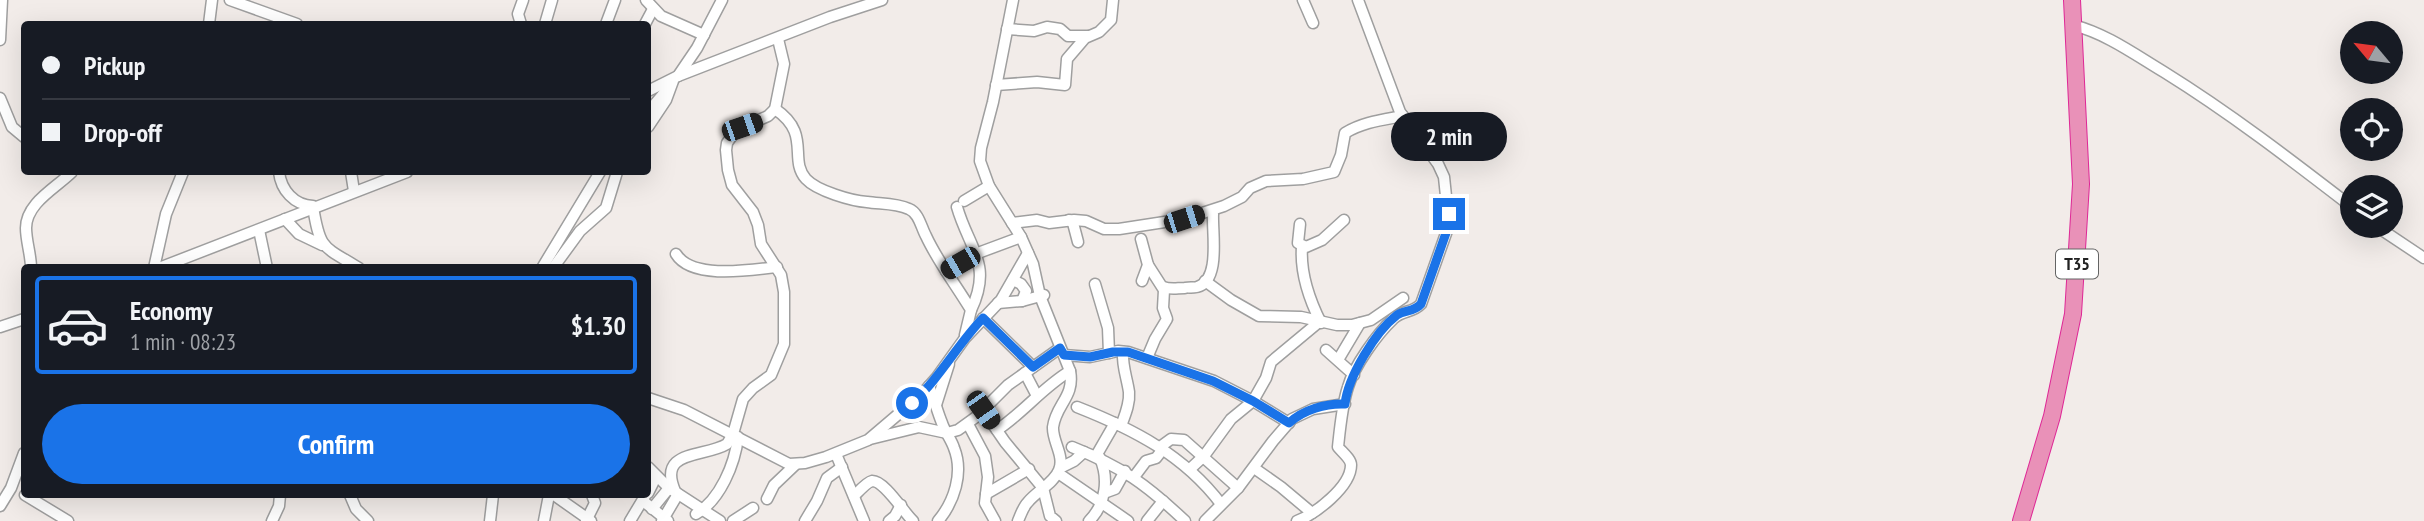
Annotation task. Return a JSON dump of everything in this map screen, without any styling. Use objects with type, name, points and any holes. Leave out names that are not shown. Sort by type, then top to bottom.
[{"type":"highway","name":"T35","points":[[2021,521],[2052,416],[2073,314],[2081,184],[2072,0]]},
{"type":"street","points":[[0,40],[2,0]]},
{"type":"street","points":[[209,21],[212,0]]},
{"type":"street","points":[[230,0],[289,21]]},
{"type":"street","points":[[520,21],[518,14],[523,0]]},
{"type":"street","points":[[546,21],[552,0]]},
{"type":"street","points":[[607,21],[615,0]]},
{"type":"street","points":[[651,107],[675,79],[704,35],[722,0]]},
{"type":"street","points":[[651,90],[830,17],[883,0]]},
{"type":"street","points":[[1013,0],[981,148],[983,171],[989,186],[1021,237],[1033,264],[1070,371],[1071,389],[1053,428],[1061,460],[1059,470]]},
{"type":"street","points":[[1007,29],[1034,31],[1047,27],[1060,29],[1068,36],[1088,36],[1099,32],[1111,20],[1113,0]]},
{"type":"street","points":[[1303,0],[1313,23]]},
{"type":"street","points":[[1297,521],[1327,503],[1340,488],[1351,467],[1351,461],[1338,447],[1347,390],[1375,340],[1395,317],[1417,309],[1421,304],[1449,225],[1444,177],[1438,164],[1403,116],[1382,68],[1358,0]]},
{"type":"street","points":[[649,5],[661,16],[704,35]]},
{"type":"street","points":[[2073,25],[2093,30],[2111,39],[2175,79],[2271,143],[2340,198]]},
{"type":"street","points":[[996,85],[1037,82],[1065,85],[1068,59],[1088,36]]},
{"type":"street","points":[[696,512],[716,496],[731,465],[743,399],[771,375],[784,344],[783,284],[777,267],[761,244],[753,212],[732,185],[726,150],[727,143],[736,130],[768,116],[775,109],[784,64],[778,38]]},
{"type":"street","points":[[651,122],[666,100],[675,79]]},
{"type":"street","points":[[0,98],[12,127],[21,134]]},
{"type":"street","points":[[775,109],[784,115],[794,129],[799,162],[805,179],[846,198],[910,209],[915,213],[970,316]]},
{"type":"street","points":[[1012,223],[1037,220],[1049,223],[1086,221],[1104,229],[1119,229],[1184,219],[1224,206],[1242,197],[1250,188],[1266,181],[1329,174],[1337,167],[1345,133],[1372,121],[1403,116]]},
{"type":"street","points":[[57,175],[60,183]]},
{"type":"street","points":[[31,264],[27,219],[38,201],[69,175]]},
{"type":"street","points":[[158,264],[166,214],[181,175]]},
{"type":"street","points":[[280,175],[287,193],[302,205],[314,207]]},
{"type":"street","points":[[351,175],[354,191]]},
{"type":"street","points":[[168,264],[399,175]]},
{"type":"street","points":[[544,264],[598,175]]},
{"type":"street","points":[[556,264],[580,231],[606,208],[616,175]]},
{"type":"street","points":[[965,338],[980,279],[978,253],[964,230],[961,204],[989,186]]},
{"type":"street","points":[[314,207],[320,240],[327,248]]},
{"type":"street","points":[[1163,287],[1195,288],[1205,281],[1214,265],[1213,214]]},
{"type":"street","points":[[285,219],[299,234],[353,264]]},
{"type":"street","points":[[1302,247],[1322,240],[1344,220]]},
{"type":"street","points":[[1072,221],[1077,242]]},
{"type":"street","points":[[1300,224],[1297,239],[1302,247],[1302,267],[1308,296],[1320,323]]},
{"type":"street","points":[[259,230],[266,264]]},
{"type":"street","points":[[946,271],[978,253],[1021,237]]},
{"type":"street","points":[[2394,238],[2424,258]]},
{"type":"street","points":[[1141,239],[1148,265],[1163,287],[1163,308],[1167,319],[1147,359]]},
{"type":"street","points":[[868,440],[929,386],[965,338],[1017,278],[1028,253]]},
{"type":"street","points":[[676,254],[689,267],[724,272],[777,267]]},
{"type":"street","points":[[1142,281],[1148,265]]},
{"type":"street","points":[[1017,278],[1026,291],[1021,300]]},
{"type":"street","points":[[1205,281],[1256,315],[1301,317],[1337,325],[1360,324],[1403,298]]},
{"type":"street","points":[[1094,284],[1108,328],[1109,353]]},
{"type":"street","points":[[998,303],[1043,295]]},
{"type":"street","points":[[970,316],[984,317],[1029,370],[1037,396]]},
{"type":"street","points":[[0,327],[21,320]]},
{"type":"street","points":[[1190,469],[1204,456],[1231,419],[1253,401],[1266,378],[1271,362],[1320,323]]},
{"type":"street","points":[[1338,360],[1360,324]]},
{"type":"street","points":[[1337,325],[1347,331],[1350,341]]},
{"type":"street","points":[[1326,350],[1354,375]]},
{"type":"street","points":[[767,499],[775,485],[795,465],[836,454],[868,440],[919,427],[947,433],[968,424],[996,396],[1029,370],[1062,351],[1090,357],[1123,352],[1203,376],[1289,423]]},
{"type":"street","points":[[1103,499],[1102,462],[1129,404],[1122,365],[1123,352]]},
{"type":"street","points":[[936,405],[950,359]]},
{"type":"street","points":[[997,430],[1070,371]]},
{"type":"street","points":[[929,386],[957,457],[957,480],[950,505],[937,521]]},
{"type":"street","points":[[663,390],[670,404]]},
{"type":"street","points":[[651,399],[670,404],[795,465]]},
{"type":"street","points":[[1205,521],[1238,488],[1289,423],[1301,413],[1312,409],[1345,404]]},
{"type":"street","points":[[1077,407],[1162,448],[1190,469],[1222,504]]},
{"type":"street","points":[[983,410],[1043,488],[1050,516],[1056,521]]},
{"type":"street","points":[[968,424],[985,456],[988,477],[985,503],[995,521]]},
{"type":"street","points":[[646,498],[652,509],[665,520],[674,491],[670,472],[678,460],[722,447],[736,436]]},
{"type":"street","points":[[1089,521],[1103,499],[1129,474],[1146,461],[1156,458],[1171,439],[1184,440],[1238,488]]},
{"type":"street","points":[[1072,447],[1129,474],[1185,521]]},
{"type":"street","points":[[1018,521],[1027,503],[1059,470],[1084,452]]},
{"type":"street","points":[[836,454],[864,521]]},
{"type":"street","points":[[0,506],[21,467]]},
{"type":"street","points":[[805,521],[827,478],[842,467]]},
{"type":"street","points":[[1254,468],[1312,513]]},
{"type":"street","points":[[986,494],[1028,469]]},
{"type":"street","points":[[1059,470],[1103,499],[1128,521]]},
{"type":"street","points":[[651,471],[696,512],[720,521]]},
{"type":"street","points":[[651,486],[656,477]]},
{"type":"street","points":[[854,496],[873,481],[891,494],[913,521]]},
{"type":"street","points":[[10,488],[21,493]]},
{"type":"street","points":[[652,509],[674,491]]},
{"type":"street","points":[[31,498],[68,521]]},
{"type":"street","points":[[272,521],[280,498]]},
{"type":"street","points":[[351,498],[356,509],[368,521]]},
{"type":"street","points":[[490,521],[493,498]]},
{"type":"street","points":[[544,521],[558,498]]},
{"type":"street","points":[[560,498],[588,520],[595,502],[593,498]]},
{"type":"street","points":[[631,521],[644,498]]},
{"type":"street","points":[[1147,521],[1163,500]]},
{"type":"street","points":[[889,521],[901,505]]},
{"type":"street","points":[[733,521],[753,509]]},
{"type":"route","points":[[912,403],[937,377],[983,318],[1033,367],[1060,348],[1064,355],[1090,357],[1123,352],[1203,376],[1289,423],[1301,413],[1312,409],[1345,404],[1349,383],[1375,340],[1395,317],[1417,309],[1421,304],[1449,225],[1449,214]]}]
